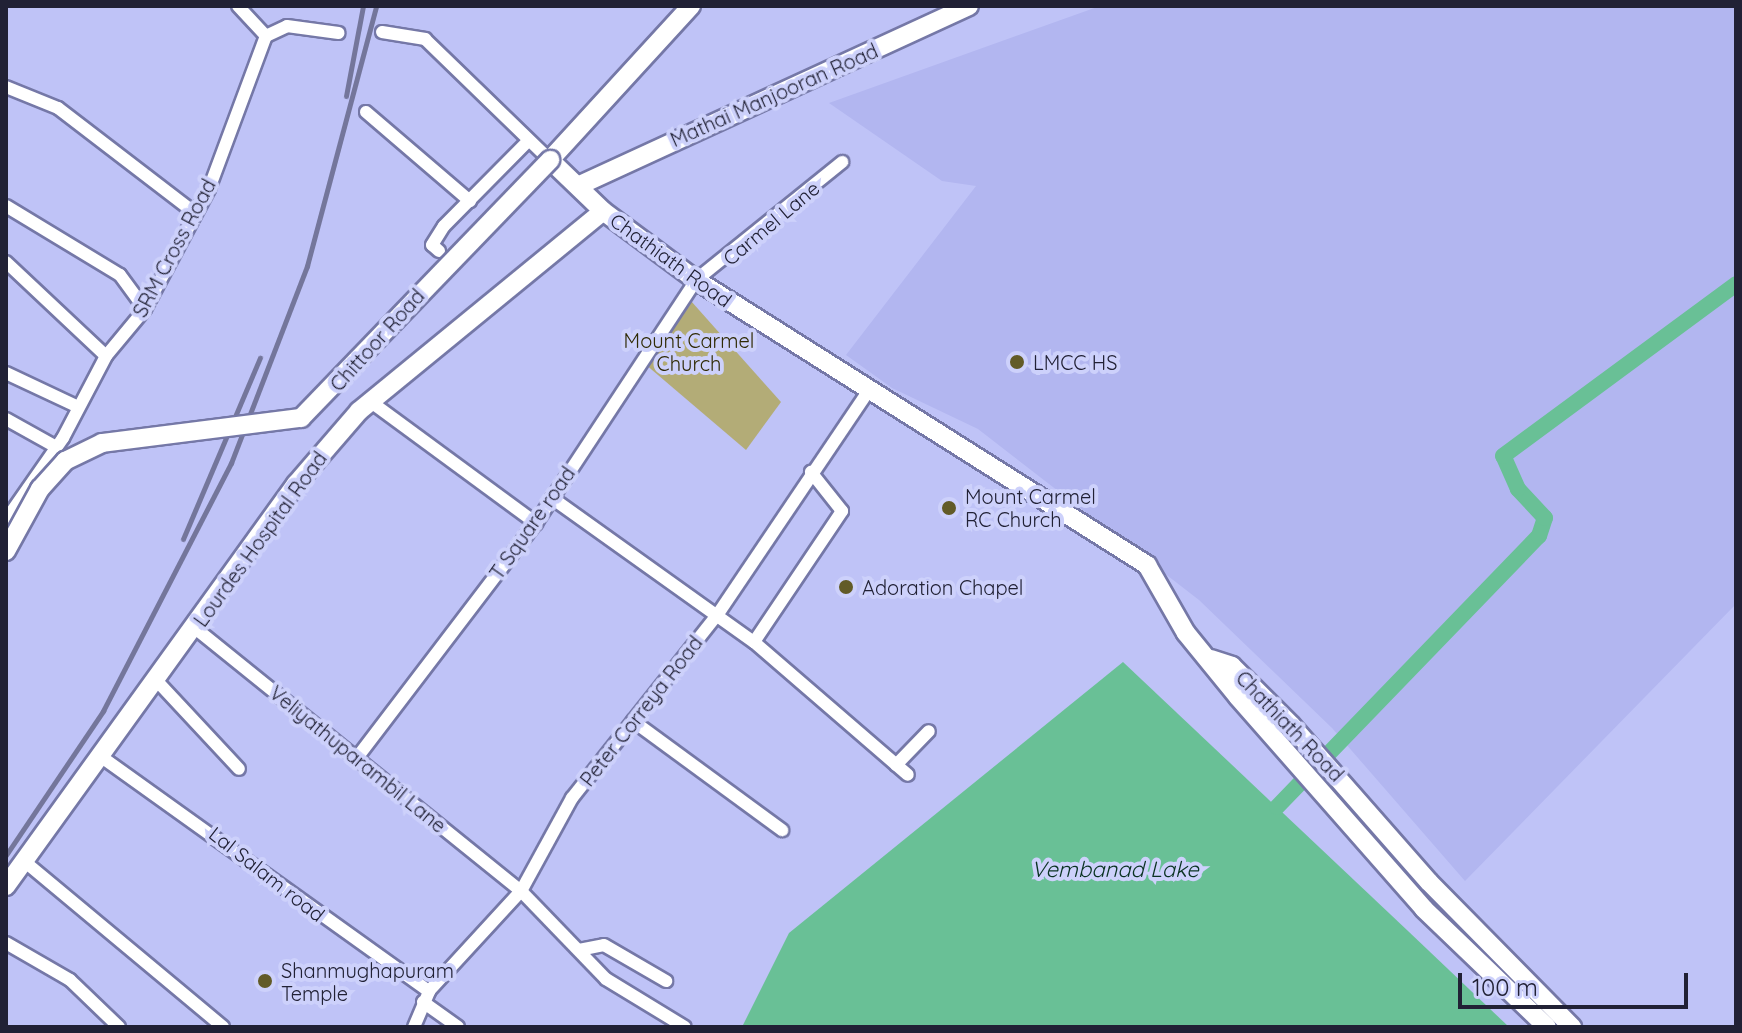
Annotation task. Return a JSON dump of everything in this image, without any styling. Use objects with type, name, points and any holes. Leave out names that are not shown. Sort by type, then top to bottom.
[{"type":"main road","name":"Chittoor Road","points":[[6,551],[40,489],[65,461],[102,443],[301,418],[550,160],[691,6]]},
{"type":"main road","name":"Mathai Manjooran Road","points":[[580,185],[969,6]]},
{"type":"main road","name":"Chathiath Road","points":[[550,160],[580,185],[603,211],[696,280],[867,393],[910,413],[1162,581],[1186,633],[1211,659],[1308,742],[1335,771],[1354,783],[1429,882],[1572,1027]]},
{"type":"main road","name":"Lourdes Hospital Road","points":[[6,886],[103,758],[296,484],[371,402],[603,211]]},
{"type":"main road","name":"Chathiath Road","points":[[1290,726],[1293,754],[1424,909],[1547,1027]]},
{"type":"main road","points":[[1327,794],[1354,783]]},
{"type":"street","points":[[238,6],[266,36],[287,26],[339,33]]},
{"type":"street","points":[[382,32],[425,39],[527,142],[550,160]]},
{"type":"street","name":"SRM Cross Road","points":[[8,512],[56,447],[74,405],[106,356],[145,309],[195,213],[266,36]]},
{"type":"street","points":[[6,87],[58,108],[195,213]]},
{"type":"street","points":[[366,112],[470,201]]},
{"type":"street","points":[[439,251],[432,245],[437,235],[527,142]]},
{"type":"street","name":"Carmel Lane","points":[[696,280],[842,162]]},
{"type":"street","points":[[6,206],[120,275],[145,309]]},
{"type":"street","points":[[6,262],[106,356]]},
{"type":"street","name":"T Square road","points":[[356,759],[536,523],[696,280]]},
{"type":"street","points":[[6,373],[74,405]]},
{"type":"street","name":"Peter Correya Road","points":[[414,1027],[426,996],[521,891],[572,798],[718,614],[867,393]]},
{"type":"street","points":[[371,402],[536,523]]},
{"type":"street","points":[[6,419],[56,447]]},
{"type":"street","points":[[754,642],[842,511],[811,472]]},
{"type":"street","points":[[552,498],[754,642],[908,775]]},
{"type":"street","name":"Veliyathuparambil Lane","points":[[195,628],[521,891],[606,979],[685,1027]]},
{"type":"street","points":[[157,681],[239,769]]},
{"type":"street","points":[[633,721],[782,830]]},
{"type":"street","points":[[896,765],[929,731]]},
{"type":"street","name":"Lal Salam road","points":[[103,758],[426,996],[458,1027]]},
{"type":"street","points":[[24,861],[223,1027]]},
{"type":"street","points":[[6,943],[70,980],[119,1027]]},
{"type":"street","points":[[579,950],[604,945],[666,981]]},
{"type":"shaded area","points":[[1100,6],[1736,6],[1736,604],[1465,881],[1332,728],[1199,600],[978,429],[892,388],[846,355],[976,186],[942,181],[829,103]]},
{"type":"green space","name":"Mount Carmel Church","points":[[683,292],[781,402],[746,450],[638,358]]},
{"type":"water","name":"Vembanad Lake","points":[[1123,662],[1509,1027],[742,1027],[789,933]]},
{"type":"waterway","points":[[1277,807],[1539,536],[1545,518],[1518,489],[1503,456],[1736,284]]},
{"type":"railway","points":[[346,96],[363,6]]},
{"type":"railway","points":[[6,855],[103,711],[231,463],[307,266],[376,6]]},
{"type":"railway","points":[[183,539],[260,358]]},
{"type":"place","name":"LMCC HS","points":[[1017,362]]},
{"type":"place","name":"Mount Carmel RC Church","points":[[949,508]]},
{"type":"place","name":"Adoration Chapel","points":[[846,587]]},
{"type":"place","name":"Shanmughapuram Temple","points":[[265,981]]}]
